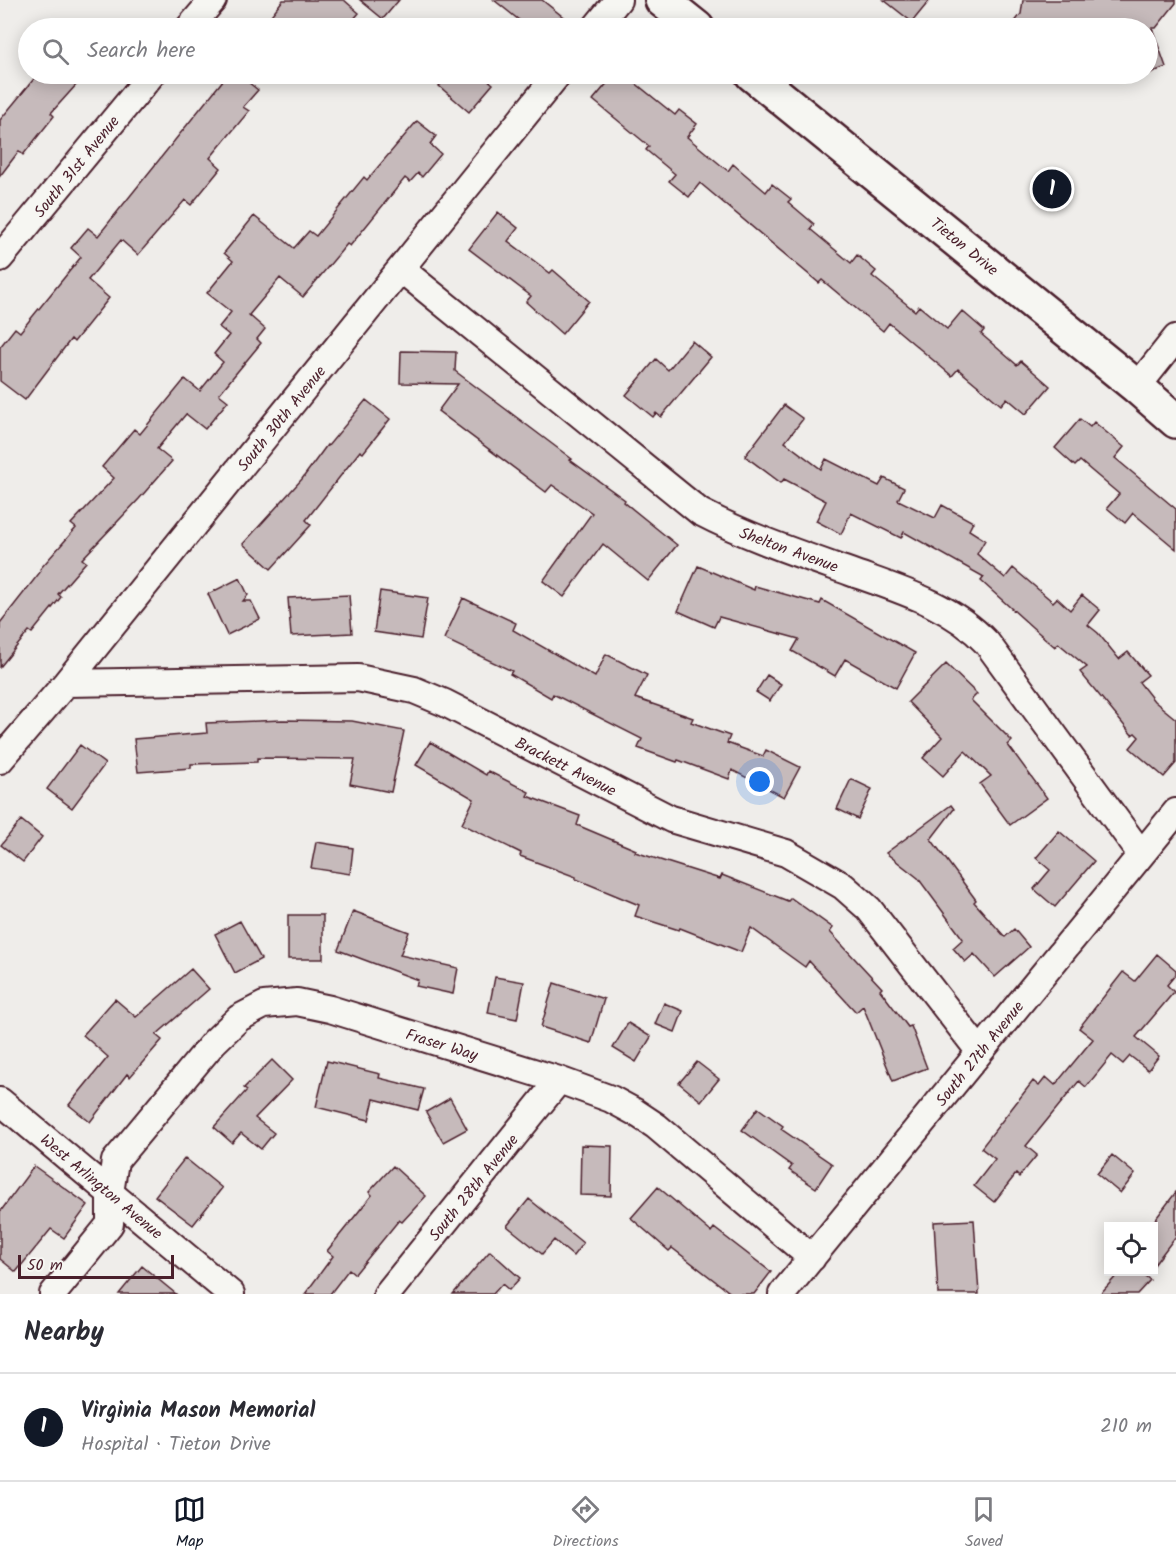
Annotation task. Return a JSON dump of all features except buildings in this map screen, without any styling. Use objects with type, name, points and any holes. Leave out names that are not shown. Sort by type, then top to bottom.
[{"type":"main road","points":[[662,0],[684,18]]},
{"type":"main road","name":"Tieton Drive","points":[[764,84],[1176,421]]},
{"type":"street","points":[[198,18],[213,0]]},
{"type":"street","points":[[603,18],[618,0]]},
{"type":"street","name":"South 31st Avenue","points":[[0,258],[144,84]]},
{"type":"street","name":"South 30th Avenue","points":[[0,760],[66,683],[550,84]]},
{"type":"street","name":"Shelton Avenue","points":[[401,269],[700,512],[756,538],[916,596],[948,611],[972,627],[987,643],[1141,854]]},
{"type":"street","points":[[1137,387],[1176,338]]},
{"type":"street","name":"Brackett Avenue","points":[[66,683],[358,678],[414,690],[445,703],[671,819],[786,853],[843,886],[869,909],[980,1052]]},
{"type":"street","name":"South 27th Avenue","points":[[782,1294],[1176,812]]},
{"type":"street","name":"Fraser Way","points":[[53,1294],[110,1224],[110,1193],[114,1161],[214,1042],[239,1018],[264,1005],[297,1002],[330,1009],[560,1080],[611,1099],[656,1126],[812,1258]]},
{"type":"street","name":"South 28th Avenue","points":[[387,1294],[560,1080]]},
{"type":"street","name":"West Arlington Avenue","points":[[0,1101],[231,1294]]},
{"type":"place","name":"Virginia Mason Memorial","points":[[1052,189]]}]
